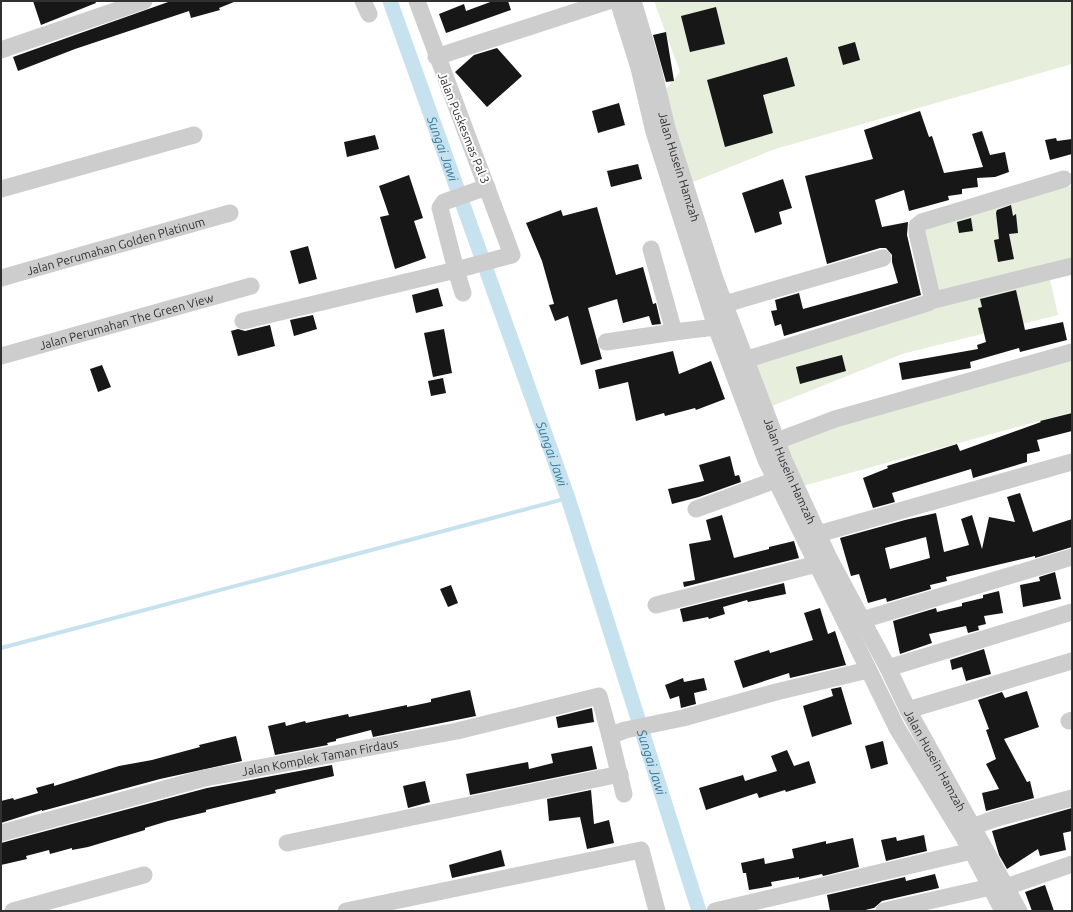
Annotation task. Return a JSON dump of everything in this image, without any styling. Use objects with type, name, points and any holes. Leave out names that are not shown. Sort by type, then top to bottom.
[{"type":"street","points":[[1,50],[144,1]]},
{"type":"street","name":"Jalan Puskesmas Pal 3","points":[[417,1],[507,256],[456,270]]},
{"type":"street","points":[[436,57],[609,1]]},
{"type":"street","name":"Jalan Husein Hamzah","points":[[618,1],[639,68],[654,132],[716,327],[738,362],[777,440],[829,558],[888,668],[916,726],[972,827],[998,887],[1003,911]]},
{"type":"street","name":"Jalan Husein Hamzah","points":[[633,1],[652,65],[667,128],[725,304],[738,362],[760,443],[816,564],[901,734],[972,851],[998,887],[1019,911]]},
{"type":"street","points":[[1,189],[194,135]]},
{"type":"street","points":[[930,300],[932,297],[917,234],[917,226],[922,222],[1064,179]]},
{"type":"street","points":[[463,293],[440,208],[444,202],[482,188]]},
{"type":"street","name":"Jalan Perumahan Golden Platinum","points":[[1,278],[230,213]]},
{"type":"street","points":[[651,249],[674,332]]},
{"type":"street","points":[[725,304],[883,258]]},
{"type":"street","points":[[738,362],[930,300],[1072,266]]},
{"type":"street","points":[[243,321],[456,270]]},
{"type":"street","name":"Jalan Perumahan The Green View","points":[[1,356],[252,286]]},
{"type":"street","points":[[606,342],[716,327]]},
{"type":"street","points":[[777,440],[835,419],[1072,352]]},
{"type":"street","points":[[818,534],[1072,462]]},
{"type":"street","points":[[696,509],[776,480]]},
{"type":"street","points":[[862,620],[1072,557]]},
{"type":"street","points":[[656,605],[816,564]]},
{"type":"street","points":[[888,668],[1072,612]]},
{"type":"street","points":[[908,710],[1071,666]]},
{"type":"street","points":[[624,794],[620,774],[618,733],[660,722],[683,718],[776,692],[868,670]]},
{"type":"street","name":"Jalan Komplek Taman Firdaus","points":[[1,833],[205,778],[457,731],[599,696],[618,733]]},
{"type":"street","points":[[901,734],[916,726]]},
{"type":"street","points":[[286,843],[620,774]]},
{"type":"street","points":[[972,827],[997,818],[1072,798]]},
{"type":"street","points":[[346,911],[641,850],[657,911]]},
{"type":"street","points":[[715,911],[972,851]]},
{"type":"street","points":[[884,911],[998,887],[1072,864]]},
{"type":"street","points":[[13,911],[144,875]]},
{"type":"green space","points":[[654,1],[1072,1],[1072,64],[775,149],[688,184],[666,89],[680,72]]},
{"type":"green space","points":[[1072,186],[1072,272],[1050,279],[1058,315],[902,354],[752,414],[734,364],[935,302],[922,222],[971,208]]},
{"type":"green space","points":[[1072,360],[1072,412],[799,487],[778,438]]},
{"type":"building","points":[[33,1],[95,1],[96,3],[41,25]]},
{"type":"building","points":[[171,1],[234,2],[219,8],[220,10],[191,18],[189,11],[75,49],[18,71],[13,57]]},
{"type":"building","points":[[493,1],[508,1],[511,10],[446,33],[439,14],[464,4],[466,11]]},
{"type":"building","points":[[716,7],[725,44],[690,52],[681,16]]},
{"type":"building","points":[[666,32],[674,81],[666,82],[653,35]]},
{"type":"building","points":[[855,42],[860,60],[843,65],[838,47]]},
{"type":"building","points":[[497,48],[522,76],[487,107],[455,72],[474,55]]},
{"type":"building","points":[[787,57],[795,86],[763,95],[773,133],[725,147],[707,80]]},
{"type":"building","points":[[619,103],[625,125],[598,133],[592,111]]},
{"type":"building","points":[[920,111],[929,137],[932,136],[944,173],[983,167],[972,134],[982,131],[990,155],[1005,152],[1009,172],[995,177],[977,178],[978,187],[962,189],[962,194],[948,196],[949,200],[909,211],[904,190],[875,200],[882,227],[908,222],[907,235],[921,295],[784,336],[781,324],[775,326],[771,311],[777,310],[775,300],[799,293],[803,309],[898,283],[892,262],[892,255],[886,248],[880,248],[827,264],[805,176],[873,159],[864,130]]},
{"type":"building","points":[[375,135],[379,149],[347,157],[344,142]]},
{"type":"building","points":[[1056,138],[1057,141],[1072,139],[1072,154],[1050,160],[1045,140]]},
{"type":"building","points":[[638,164],[642,179],[611,187],[607,171]]},
{"type":"building","points":[[409,175],[423,218],[414,221],[426,258],[395,269],[380,217],[389,215],[379,186]]},
{"type":"building","points":[[783,179],[792,208],[779,212],[782,224],[755,233],[742,193]]},
{"type":"building","points":[[1011,205],[1013,216],[1016,214],[1018,233],[1009,234],[1014,259],[998,262],[994,240],[999,239],[996,213],[997,210]]},
{"type":"building","points":[[597,207],[616,275],[643,267],[653,304],[656,303],[661,324],[652,325],[649,316],[623,323],[617,299],[588,308],[602,359],[581,365],[568,316],[555,321],[549,305],[554,304],[542,261],[526,223],[561,210],[563,216]]},
{"type":"building","points":[[971,218],[973,231],[959,233],[957,222]]},
{"type":"building","points":[[308,246],[317,279],[299,284],[290,251]]},
{"type":"building","points":[[438,288],[443,306],[416,313],[412,295]]},
{"type":"building","points":[[1016,290],[1025,330],[1063,322],[1067,340],[1020,352],[1019,348],[970,362],[971,368],[902,380],[899,363],[978,349],[977,345],[986,342],[978,308],[982,307],[980,299]]},
{"type":"building","points":[[313,315],[317,329],[294,336],[290,320]]},
{"type":"building","points":[[270,325],[275,346],[238,356],[231,331],[238,329],[245,331]]},
{"type":"building","points":[[444,329],[452,373],[433,377],[424,333]]},
{"type":"building","points":[[673,351],[679,374],[711,361],[725,399],[696,410],[695,408],[665,416],[664,413],[636,421],[628,382],[599,389],[595,370]]},
{"type":"building","points":[[842,355],[846,371],[800,384],[796,367]]},
{"type":"building","points":[[102,365],[111,387],[98,392],[90,369]]},
{"type":"building","points":[[443,378],[446,393],[431,396],[428,381]]},
{"type":"building","points":[[1072,413],[1072,431],[1037,440],[1040,451],[1027,454],[1027,462],[973,478],[971,469],[892,493],[895,502],[873,508],[863,478],[888,468],[887,466],[957,444],[960,451],[1041,422],[1040,421]]},
{"type":"building","points":[[730,456],[735,476],[739,475],[741,482],[699,497],[672,504],[668,489],[704,481],[699,465]]},
{"type":"building","points":[[1020,493],[1033,532],[1072,519],[1072,547],[1035,558],[1035,556],[946,577],[947,581],[930,585],[931,589],[887,602],[886,598],[868,603],[859,574],[851,576],[840,538],[936,513],[944,552],[969,545],[961,519],[972,515],[982,549],[989,517],[1015,522],[1007,497]],"holes":[[[926,537],[930,558],[890,569],[885,548]]]},
{"type":"building","points":[[722,515],[734,558],[794,541],[799,558],[684,587],[683,582],[695,580],[689,544],[711,540],[706,520]]},
{"type":"building","points":[[1055,572],[1061,599],[1023,607],[1020,585],[1040,581],[1039,577]]},
{"type":"building","points":[[784,583],[786,594],[748,602],[747,600],[723,607],[725,614],[709,619],[708,617],[683,622],[680,609]]},
{"type":"building","points":[[451,585],[458,603],[448,607],[440,589]]},
{"type":"building","points":[[999,591],[1003,613],[984,616],[986,624],[978,626],[979,630],[968,633],[966,626],[929,634],[932,643],[900,654],[893,621],[936,608],[937,612],[962,606],[962,603],[983,598],[983,595]]},
{"type":"building","points":[[820,608],[828,634],[835,631],[846,665],[790,678],[789,673],[743,688],[734,661],[769,650],[770,653],[813,640],[804,613]]},
{"type":"building","points":[[984,649],[991,674],[966,681],[962,667],[952,670],[950,660]]},
{"type":"building","points":[[683,678],[684,682],[704,678],[707,690],[694,693],[696,704],[681,708],[679,696],[670,699],[665,685]]},
{"type":"building","points":[[841,687],[852,724],[812,737],[803,706],[833,696],[831,689]]},
{"type":"building","points":[[470,690],[476,716],[373,737],[371,730],[336,739],[336,741],[327,743],[328,745],[275,755],[268,726],[285,722],[286,726],[305,721],[306,723],[348,714],[349,717],[407,705],[407,707],[431,702],[431,699]]},
{"type":"building","points":[[1027,691],[1039,727],[1004,739],[1027,782],[1030,781],[1034,798],[986,811],[982,793],[999,789],[986,764],[996,759],[986,730],[989,729],[978,700],[1002,692],[1005,698]]},
{"type":"building","points":[[592,708],[594,722],[558,728],[556,717]]},
{"type":"building","points":[[236,736],[242,761],[160,779],[42,810],[1,823],[1,801],[13,798],[14,800],[38,793],[36,788],[54,783],[54,786],[119,766],[152,760],[200,747],[199,745]]},
{"type":"building","points":[[883,741],[888,764],[871,769],[865,746]]},
{"type":"building","points":[[592,746],[597,769],[470,795],[466,774],[528,762],[529,769],[553,763],[551,754]]},
{"type":"building","points":[[787,750],[794,766],[809,761],[816,783],[759,798],[757,793],[706,810],[699,788],[743,775],[745,781],[777,771],[771,756]]},
{"type":"building","points":[[332,765],[334,776],[275,790],[276,793],[206,810],[206,812],[168,821],[145,828],[145,830],[88,847],[72,850],[72,848],[50,854],[49,850],[26,856],[27,859],[1,865],[1,843],[207,788]]},
{"type":"building","points":[[425,781],[430,802],[408,808],[403,786]]},
{"type":"building","points":[[591,790],[594,824],[609,820],[614,843],[587,849],[580,817],[549,821],[547,799]]},
{"type":"building","points":[[1072,808],[1072,831],[1063,833],[1066,850],[1040,856],[1038,849],[1007,869],[999,855],[992,831]]},
{"type":"building","points":[[924,835],[927,851],[886,861],[881,840],[896,837],[897,841]]},
{"type":"building","points":[[853,838],[859,867],[823,876],[822,874],[799,879],[799,877],[771,882],[772,886],[749,890],[746,873],[743,873],[741,863],[764,858],[765,864],[794,858],[792,849],[826,841],[826,844]]},
{"type":"building","points":[[501,850],[505,866],[452,878],[449,865]]},
{"type":"building","points":[[935,874],[939,888],[882,901],[874,908],[861,911],[830,911],[827,895],[905,877],[906,881]]},
{"type":"building","points":[[1045,885],[1054,911],[1032,911],[1025,892]]},
{"type":"waterway","name":"Sungai Jawi","points":[[390,1],[568,498],[699,911]]},
{"type":"waterway","points":[[1,648],[568,498]]}]
